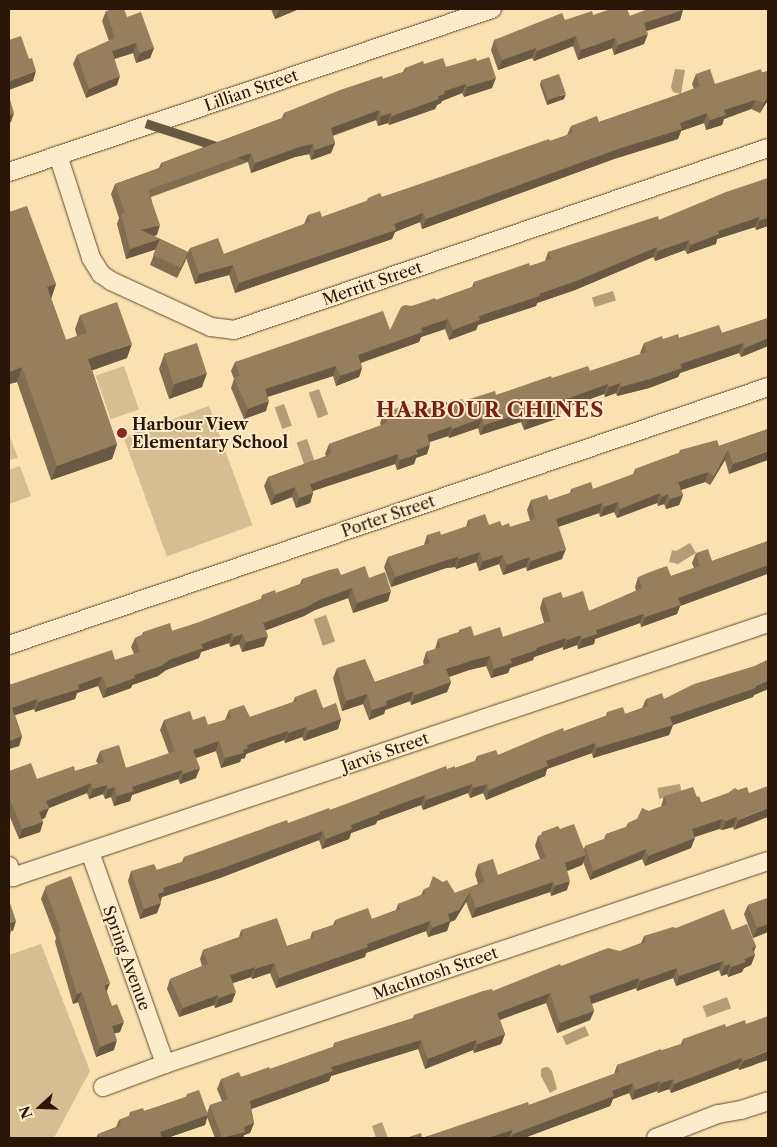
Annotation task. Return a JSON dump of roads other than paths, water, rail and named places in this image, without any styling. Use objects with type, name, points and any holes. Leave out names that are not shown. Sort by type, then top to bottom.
[{"type":"street","name":"Lillian Street","points":[[9,172],[492,9]]},
{"type":"street","name":"Merritt Street","points":[[58,155],[91,258],[101,274],[112,281],[211,327],[221,330],[234,330],[768,148]]},
{"type":"street","name":"Porter Street","points":[[9,645],[768,387]]},
{"type":"street","name":"Jarvis Street","points":[[9,866],[13,877],[768,623]]},
{"type":"street","name":"Spring Avenue","points":[[90,852],[165,1064]]},
{"type":"street","name":"MacIntosh Street","points":[[103,1087],[165,1064],[768,861]]},
{"type":"street","points":[[656,1138],[718,1114],[741,1110],[768,1101]]},
{"type":"place","name":"Harbour View Elementary School","points":[[122,433]]},
{"type":"district","name":"HARBOUR CHINES","points":[[490,410]]}]
